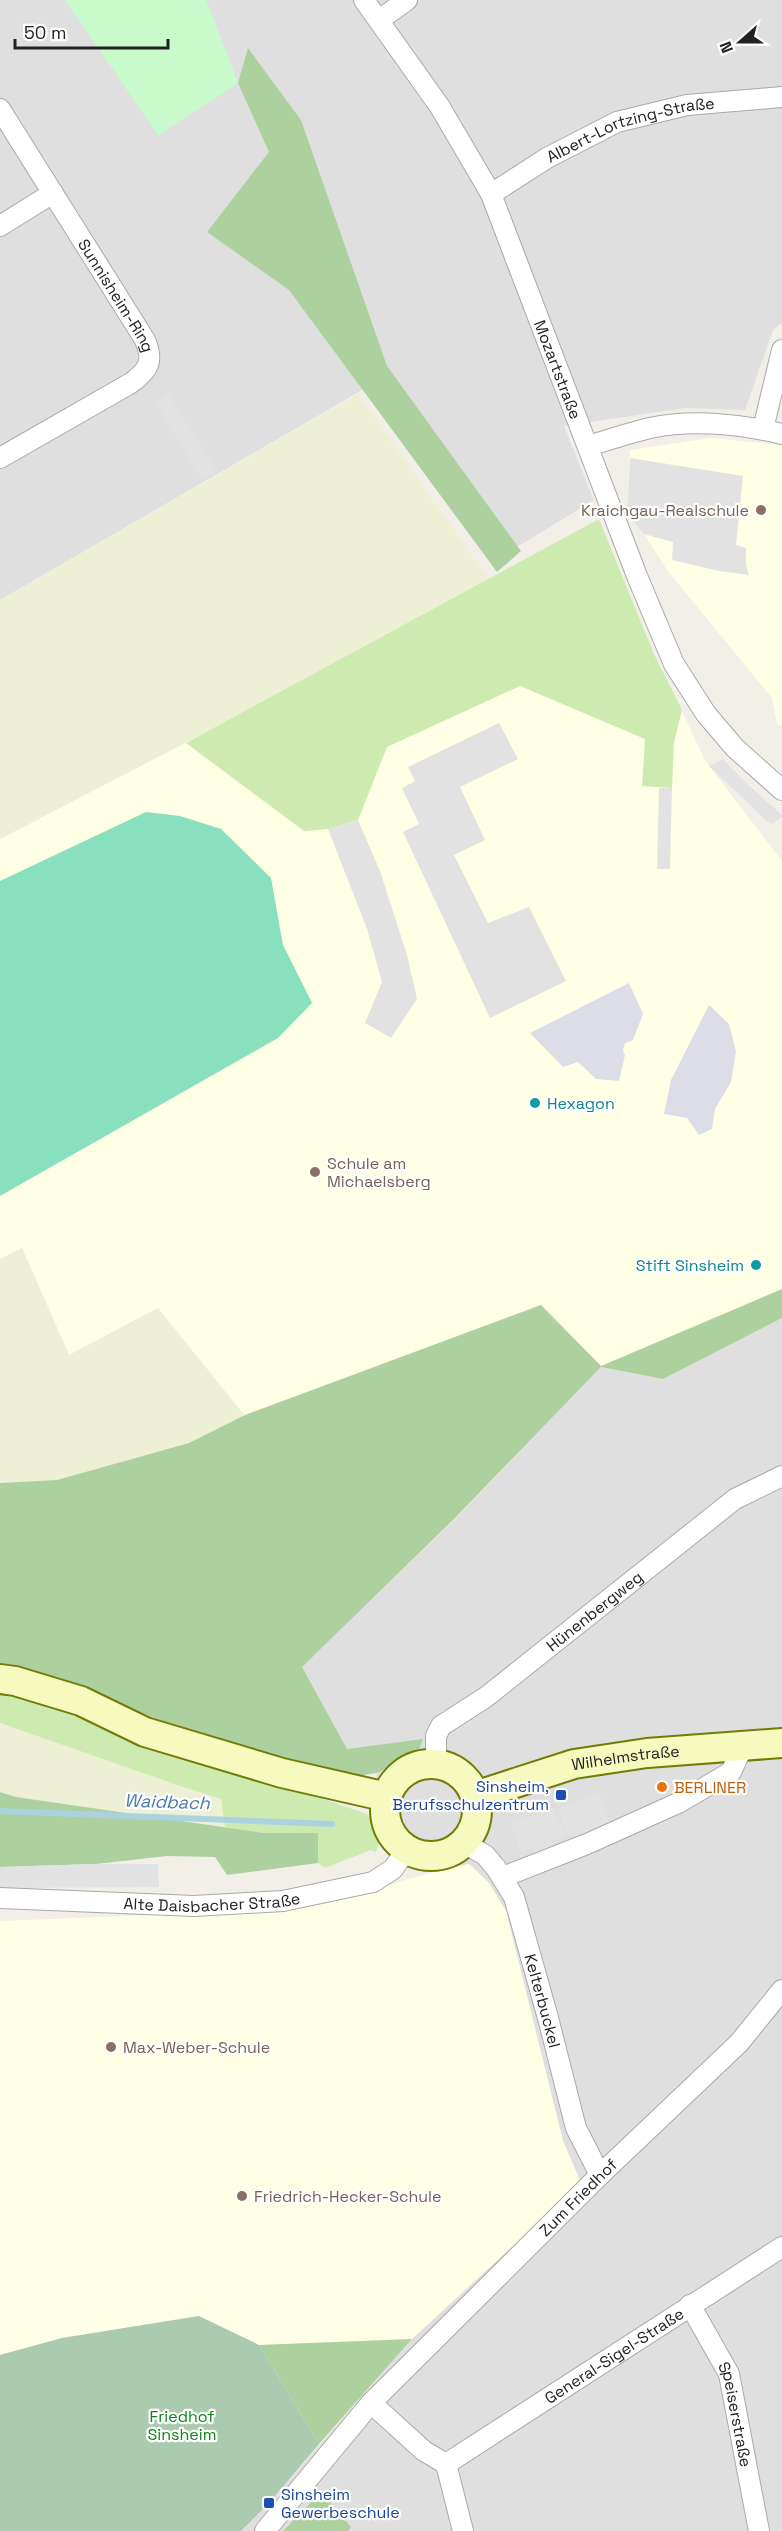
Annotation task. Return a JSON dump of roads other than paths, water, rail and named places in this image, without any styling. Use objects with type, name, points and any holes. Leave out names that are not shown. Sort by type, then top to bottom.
[{"type":"main road","points":[[0,1679],[15,1681],[81,1701],[145,1732],[282,1773],[387,1797]]},
{"type":"main road","name":"Wilhelmstraße","points":[[475,1796],[574,1764],[647,1752],[782,1743]]},
{"type":"main road","points":[[426,1764],[436,1764],[459,1773],[471,1787],[475,1796],[477,1805],[475,1823],[464,1843],[442,1855],[423,1856],[407,1849],[390,1830],[386,1814],[387,1797],[393,1785],[408,1770],[426,1764]]},
{"type":"street","name":"Mozartstraße","points":[[364,0],[440,107],[491,194],[637,576],[674,664],[706,714],[735,748],[782,790]]},
{"type":"street","points":[[380,20],[407,0]]},
{"type":"street","name":"Albert-Lortzing-Straße","points":[[491,194],[547,158],[617,122],[687,105],[782,97]]},
{"type":"street","name":"Sunnisheim-Ring","points":[[0,109],[145,340],[150,351],[151,363],[143,374],[131,383],[0,458]]},
{"type":"street","points":[[0,226],[52,193]]},
{"type":"street","points":[[588,446],[651,428],[706,423],[773,432],[782,350]]},
{"type":"street","name":"Hünenbergweg","points":[[436,1764],[436,1736],[441,1726],[486,1697],[735,1499],[782,1476]]},
{"type":"street","points":[[502,1877],[587,1844],[678,1803],[731,1772],[743,1746]]},
{"type":"street","name":"Kelterbuckel","points":[[464,1843],[485,1855],[514,1897],[576,2128],[600,2175]]},
{"type":"street","name":"Alte Daisbacher Straße","points":[[0,1898],[194,1906],[283,1902],[373,1882],[393,1869],[407,1849]]},
{"type":"street","name":"Zum Friedhof","points":[[265,2531],[371,2403],[600,2175],[739,2043],[782,1990]]},
{"type":"street","name":"General-Sigel-Straße","points":[[446,2464],[782,2247]]},
{"type":"street","name":"Speiserstraße","points":[[690,2305],[729,2374],[759,2531]]},
{"type":"street","points":[[371,2403],[424,2451],[446,2464],[464,2531]]},
{"type":"waterway","name":"Waidbach","points":[[0,1811],[332,1824]]},
{"type":"place","name":"Kraichgau-Realschule","points":[[761,510]]},
{"type":"place","name":"Hexagon","points":[[535,1103]]},
{"type":"place","name":"Schule am Michaelsberg","points":[[315,1172]]},
{"type":"place","name":"Stift Sinsheim","points":[[756,1265]]},
{"type":"place","name":"BERLINER","points":[[662,1787]]},
{"type":"place","name":"Sinsheim, Berufsschulzentrum","points":[[561,1795]]},
{"type":"place","name":"Max-Weber-Schule","points":[[111,2047]]},
{"type":"place","name":"Friedrich-Hecker-Schule","points":[[242,2196]]},
{"type":"place","name":"Sinsheim Gewerbeschule","points":[[269,2503]]},
{"type":"park label","name":"Friedhof Sinsheim","points":[[182,2425]]}]
